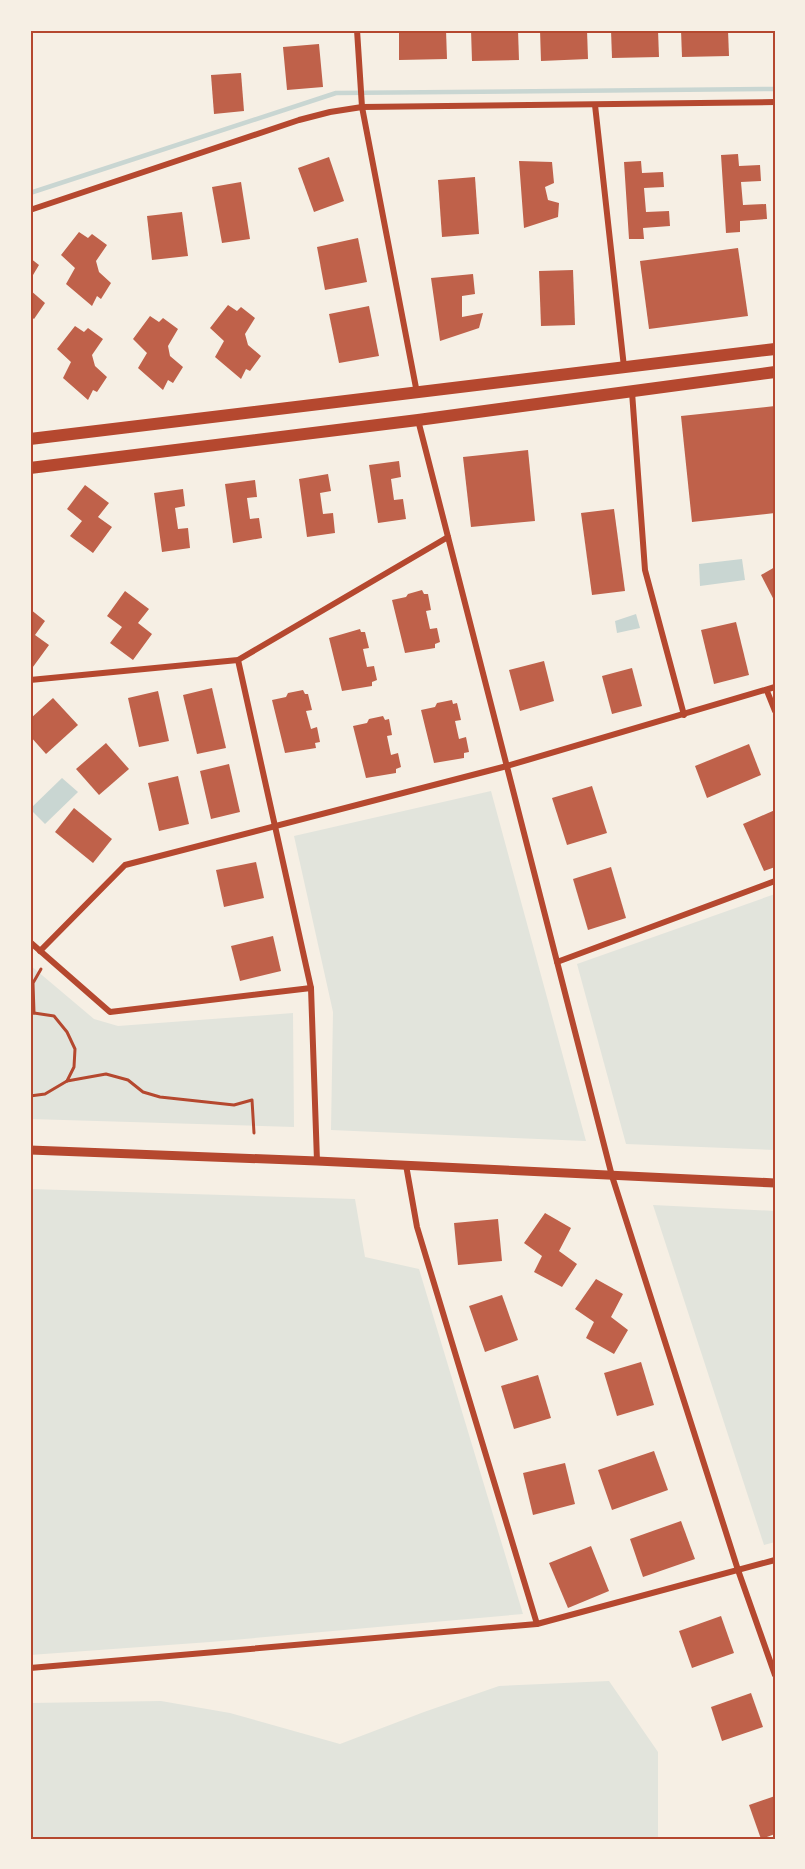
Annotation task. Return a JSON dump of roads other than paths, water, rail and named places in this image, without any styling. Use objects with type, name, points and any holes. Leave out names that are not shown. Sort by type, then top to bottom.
[{"type":"main road","points":[[30,440],[775,349]]},
{"type":"main road","points":[[30,468],[418,420],[775,372]]},
{"type":"street","points":[[357,30],[363,106],[417,393]]},
{"type":"street","points":[[30,210],[299,120],[363,106],[775,102]]},
{"type":"street","points":[[595,105],[624,367]]},
{"type":"street","points":[[632,392],[645,570],[684,715]]},
{"type":"street","points":[[418,420],[612,1176],[738,1570],[775,1675]]},
{"type":"street","points":[[30,680],[238,660],[448,537]]},
{"type":"street","points":[[238,660],[311,988],[317,1161]]},
{"type":"street","points":[[40,951],[125,865],[507,766],[775,687]]},
{"type":"street","points":[[767,691],[775,711]]},
{"type":"street","points":[[557,962],[775,881]]},
{"type":"street","points":[[30,942],[110,1012],[311,988]]},
{"type":"street","points":[[30,1150],[775,1183]]},
{"type":"street","points":[[406,1165],[417,1227],[537,1624]]},
{"type":"street","points":[[30,1668],[537,1624],[775,1560]]},
{"type":"waterway","points":[[30,193],[336,93],[775,89]]}]
